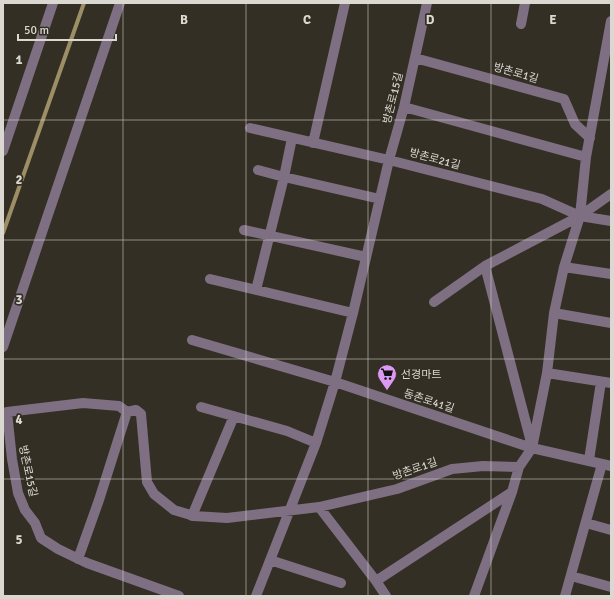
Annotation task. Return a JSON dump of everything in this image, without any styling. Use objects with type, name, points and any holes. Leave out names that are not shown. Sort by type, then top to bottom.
[{"type":"street","points":[[3,151],[53,3]]},
{"type":"street","points":[[3,347],[120,3]]},
{"type":"street","points":[[314,143],[345,3]]},
{"type":"street","name":"방촌로15길","points":[[256,596],[316,442],[335,382],[389,160],[404,107],[427,3]]},
{"type":"street","points":[[521,24],[525,3]]},
{"type":"street","points":[[474,596],[512,492],[519,467],[532,448],[547,373],[554,313],[564,267],[580,216],[586,157],[611,21]]},
{"type":"street","name":"방촌로1길","points":[[415,58],[564,99],[574,124],[590,138]]},
{"type":"street","points":[[404,107],[586,157]]},
{"type":"street","name":"방촌로21길","points":[[250,128],[389,160],[542,199],[580,216],[611,221]]},
{"type":"street","points":[[256,290],[284,177],[292,138]]},
{"type":"street","points":[[258,170],[380,199]]},
{"type":"street","points":[[434,302],[485,266],[580,216],[611,194]]},
{"type":"street","points":[[244,230],[366,257]]},
{"type":"street","points":[[485,266],[532,448]]},
{"type":"street","points":[[564,267],[611,274]]},
{"type":"street","points":[[210,279],[353,313]]},
{"type":"street","points":[[554,313],[611,323]]},
{"type":"street","name":"동촌로41길","points":[[192,340],[335,382],[532,448],[607,465]]},
{"type":"street","points":[[547,373],[606,383],[589,460]]},
{"type":"street","name":"방촌로15길","points":[[179,596],[78,559],[41,538],[35,523],[25,510],[18,493],[5,411],[83,403],[119,406],[127,412],[136,410],[141,414],[147,482],[154,494],[174,510],[192,516],[227,518],[290,511]]},
{"type":"street","points":[[201,407],[287,431],[316,442]]},
{"type":"street","points":[[78,559],[99,500],[127,412]]},
{"type":"street","points":[[192,516],[234,416]]},
{"type":"street","points":[[565,596],[586,523],[607,465]]},
{"type":"street","name":"방촌로1길","points":[[290,511],[319,507],[397,489],[452,469],[483,466],[519,467]]},
{"type":"street","points":[[376,581],[512,492]]},
{"type":"street","points":[[319,507],[386,596]]},
{"type":"street","points":[[586,523],[611,530]]},
{"type":"street","points":[[270,560],[341,583]]},
{"type":"street","points":[[571,576],[611,587]]},
{"type":"waterway","points":[[3,233],[84,3]]},
{"type":"place","name":"선경마트","points":[[387,391]]}]
